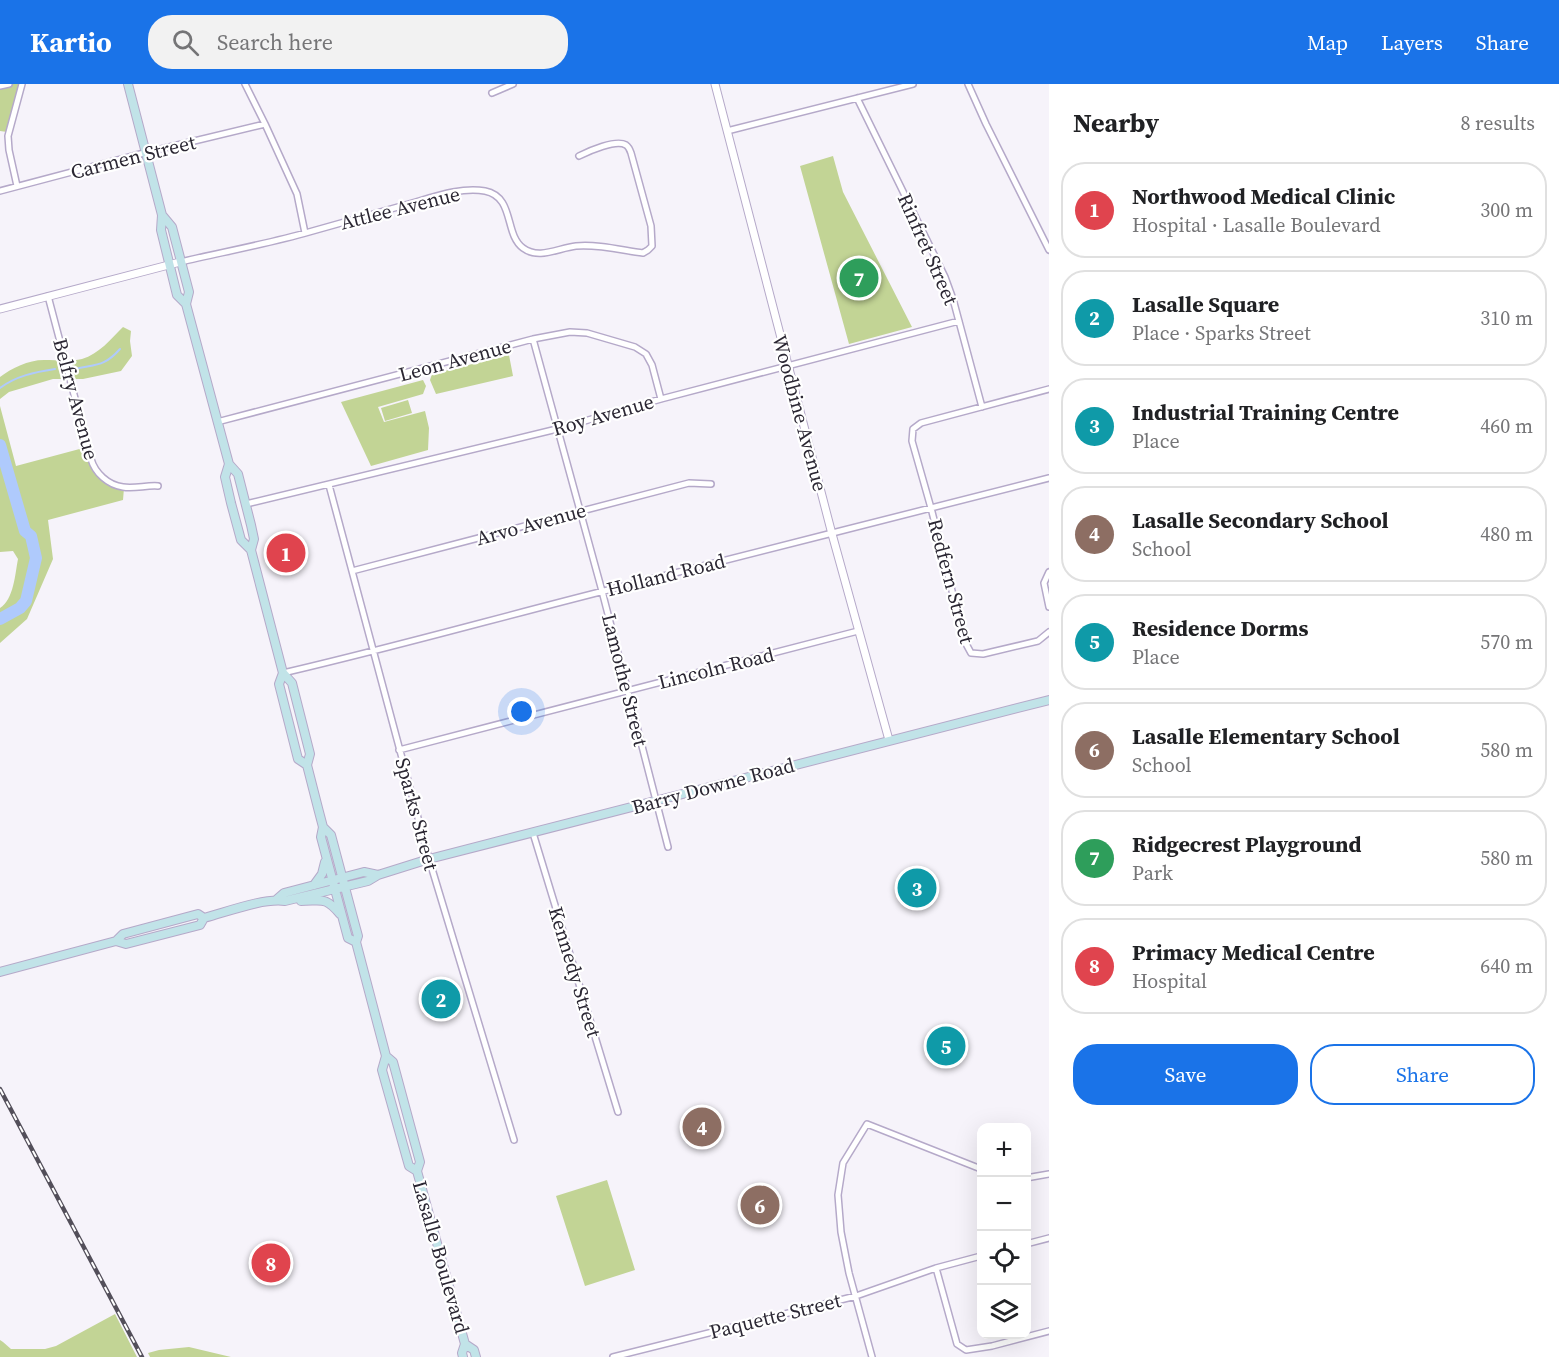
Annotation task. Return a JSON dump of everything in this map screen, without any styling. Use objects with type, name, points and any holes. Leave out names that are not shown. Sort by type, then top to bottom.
[{"type":"main road","name":"Lasalle Boulevard","points":[[128,84],[162,215],[161,230],[177,295],[186,304]]},
{"type":"main road","name":"Lasalle Boulevard","points":[[162,215],[172,227],[189,292],[186,304],[229,464],[238,474],[246,504],[254,538],[251,550],[283,673],[292,683],[310,754],[308,765],[323,827],[321,837],[325,854],[348,938],[356,942]]},
{"type":"main road","name":"Lasalle Boulevard","points":[[229,464],[225,477],[228,490],[241,540],[251,550]]},
{"type":"main road","name":"Lasalle Boulevard","points":[[283,673],[279,684],[298,759],[308,765]]},
{"type":"main road","name":"Barry Downe Road","points":[[0,972],[116,941],[123,934],[198,914],[204,918],[276,900],[285,901],[345,887],[368,881],[378,874],[429,859],[1049,700]]},
{"type":"main road","name":"Lasalle Boulevard","points":[[323,827],[331,835],[358,936],[356,942],[386,1056],[382,1070],[409,1166],[417,1171]]},
{"type":"main road","points":[[314,885],[324,869],[325,854]]},
{"type":"main road","name":"Barry Downe Road","points":[[276,900],[284,893],[343,877],[364,872],[378,874]]},
{"type":"main road","points":[[290,900],[325,900],[334,906],[343,918]]},
{"type":"main road","name":"Lasalle Boulevard","points":[[386,1056],[393,1062],[420,1162],[417,1171],[465,1344],[462,1353],[464,1357]]},
{"type":"main road","name":"Lasalle Boulevard","points":[[465,1344],[474,1350],[476,1357]]},
{"type":"street","points":[[0,86],[9,84]]},
{"type":"street","points":[[17,186],[8,136],[22,84]]},
{"type":"street","points":[[245,84],[266,124],[297,194],[305,233]]},
{"type":"street","points":[[492,93],[513,84]]},
{"type":"street","name":"Woodbine Avenue","points":[[715,84],[832,534],[889,740]]},
{"type":"street","points":[[727,131],[913,84]]},
{"type":"street","points":[[968,84],[1049,250]]},
{"type":"street","name":"Rinfret Street","points":[[857,98],[945,277],[982,406]]},
{"type":"street","name":"Carmen Street","points":[[0,191],[146,152],[266,124]]},
{"type":"street","name":"Attlee Avenue","points":[[0,309],[180,262],[305,233],[448,193],[474,189],[488,191],[500,200],[508,215],[515,238],[522,248],[533,253],[539,254],[573,246],[591,245],[643,253],[648,250],[652,246],[651,226],[628,147],[619,144],[596,148],[579,156]]},
{"type":"street","name":"Belfry Avenue","points":[[48,296],[96,471],[109,482],[124,488],[158,486]]},
{"type":"street","name":"Roy Avenue","points":[[246,504],[557,429],[661,399],[959,321]]},
{"type":"street","name":"Leon Avenue","points":[[217,422],[533,339],[570,332],[587,333],[635,347],[646,354],[652,365],[661,399]]},
{"type":"street","name":"Lamothe Street","points":[[533,339],[602,591],[668,847]]},
{"type":"street","points":[[982,406],[1049,389]]},
{"type":"street","name":"Redfern Street","points":[[982,406],[921,423],[913,429],[912,441],[965,642],[971,653],[983,654],[1038,641],[1049,632]]},
{"type":"street","name":"Holland Road","points":[[283,673],[374,652],[602,591],[1049,478]]},
{"type":"street","name":"Arvo Avenue","points":[[351,571],[689,483],[711,484]]},
{"type":"street","name":"Sparks Street","points":[[329,485],[429,859],[514,1140]]},
{"type":"street","points":[[1049,572],[1044,583],[1049,607]]},
{"type":"street","name":"Lincoln Road","points":[[399,750],[858,631]]},
{"type":"street","name":"Kennedy Street","points":[[533,833],[618,1112]]},
{"type":"street","points":[[872,1357],[849,1273],[841,1232],[838,1195],[843,1163],[867,1124],[977,1167]]},
{"type":"street","points":[[1031,1177],[1049,1174]]},
{"type":"street","points":[[1031,1243],[1049,1238]]},
{"type":"street","name":"Paquette Street","points":[[613,1357],[856,1296],[936,1268],[977,1257]]},
{"type":"street","points":[[936,1268],[957,1344],[966,1350],[992,1346],[1049,1331]]},
{"type":"green space","points":[[21,84],[7,132],[0,131],[0,87]]},
{"type":"green space","points":[[833,156],[843,192],[912,327],[849,344],[800,166]]},
{"type":"green space","points":[[123,327],[131,331],[132,356],[121,371],[83,379],[53,379],[9,392],[0,399],[0,377],[20,365],[32,361],[73,360],[88,357],[104,346]]},
{"type":"green space","points":[[509,355],[513,376],[436,394],[430,380],[432,374]]},
{"type":"green space","points":[[423,380],[426,386],[423,394],[378,407],[384,422],[425,411],[429,428],[428,450],[371,466],[341,402]]},
{"type":"green space","points":[[408,400],[412,413],[385,421],[381,408]]},
{"type":"green space","points":[[0,406],[16,466],[87,447],[96,472],[124,488],[123,500],[48,520],[53,559],[27,619],[0,643],[0,608],[5,604],[11,592],[18,559],[13,551],[0,552]]},
{"type":"green space","points":[[607,1180],[635,1270],[585,1286],[556,1196]]},
{"type":"green space","points":[[115,1314],[137,1357],[0,1357],[0,1340],[11,1349],[45,1349],[56,1346]]},
{"type":"green space","points":[[189,1347],[231,1357],[150,1357],[148,1353]]},
{"type":"waterway","points":[[75,369],[104,362],[120,349]]},
{"type":"waterway","points":[[0,388],[26,375],[55,369]]},
{"type":"waterway","points":[[0,445],[25,531],[31,536],[36,558],[26,601],[20,608],[0,619]]},
{"type":"railway","points":[[0,1089],[142,1357]]},
{"type":"place","name":"Ridgecrest Playground","points":[[859,278]]},
{"type":"place","name":"Northwood Medical Clinic","points":[[286,553]]},
{"type":"place","name":"Industrial Training Centre","points":[[917,888]]},
{"type":"place","name":"Lasalle Square","points":[[441,999]]},
{"type":"place","name":"Residence Dorms","points":[[946,1046]]},
{"type":"place","name":"Lasalle Secondary School","points":[[702,1127]]},
{"type":"place","name":"Lasalle Elementary School","points":[[760,1205]]},
{"type":"place","name":"Primacy Medical Centre","points":[[271,1263]]}]
